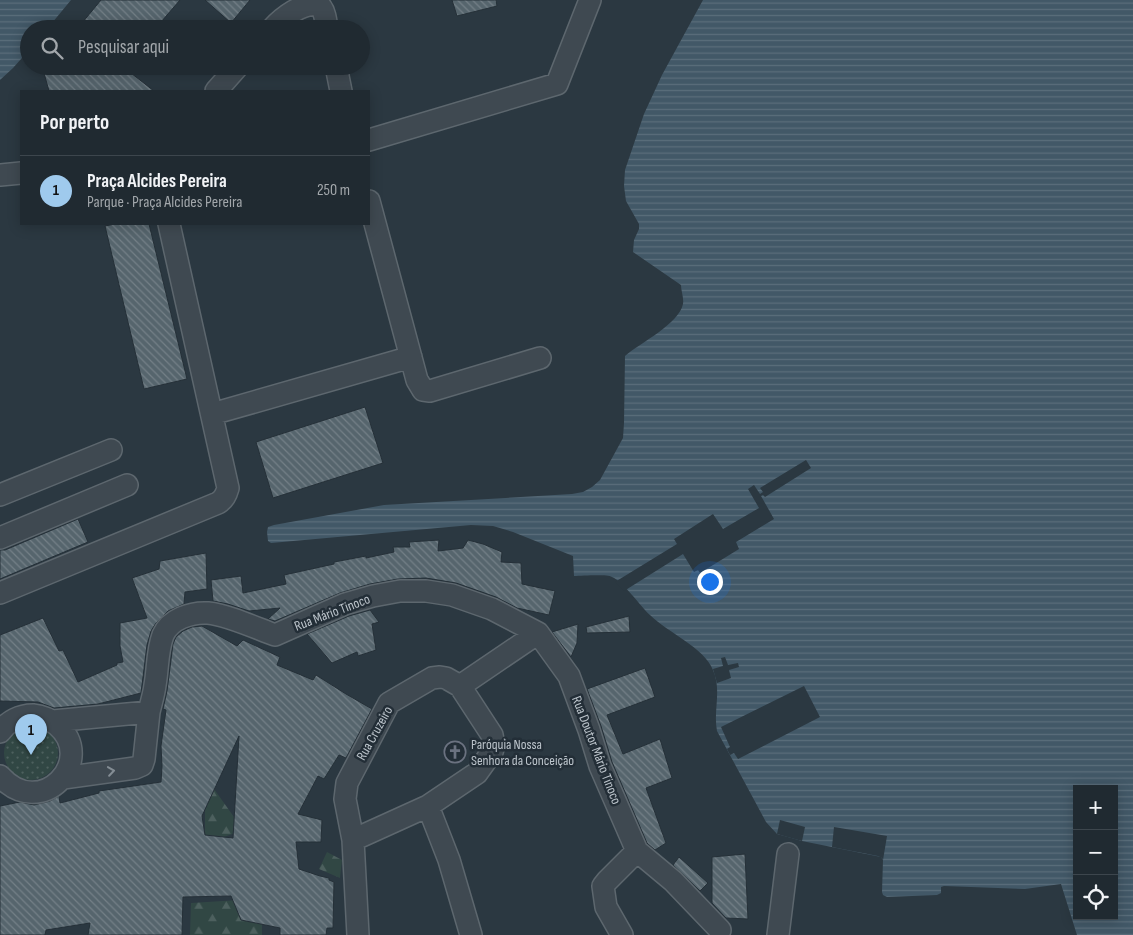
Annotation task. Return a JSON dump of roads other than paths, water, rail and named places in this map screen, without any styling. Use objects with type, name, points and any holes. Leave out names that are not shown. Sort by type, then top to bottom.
[{"type":"street","points":[[370,140],[557,84],[590,0]]},
{"type":"street","points":[[280,20],[292,6],[305,1],[312,1],[320,5],[325,20]]},
{"type":"street","points":[[217,90],[230,75]]},
{"type":"street","points":[[338,75],[342,90]]},
{"type":"street","points":[[0,175],[20,173]]},
{"type":"street","points":[[370,205],[417,380],[423,390],[430,391],[540,358]]},
{"type":"street","points":[[0,593],[218,503],[224,498],[228,488],[169,225]]},
{"type":"street","points":[[212,414],[411,357]]},
{"type":"street","points":[[0,495],[111,450]]},
{"type":"street","points":[[0,538],[127,486]]},
{"type":"street","name":"Rua Mário Tinoco","points":[[149,712],[155,686],[160,643],[169,625],[178,619],[199,614],[213,614],[275,635],[345,604],[400,591],[426,591],[452,596],[492,609],[538,633],[569,676]]},
{"type":"street","points":[[353,840],[428,806],[477,773],[492,752],[494,745],[492,735],[460,686],[538,633]]},
{"type":"street","name":"Rua Doutor Mário Tinoco","points":[[569,676],[600,766],[637,851],[673,881],[720,930]]},
{"type":"street","name":"Rua Cruzeiro","points":[[358,935],[353,840],[345,799],[347,783],[389,703],[432,678],[446,678],[460,686]]},
{"type":"street","points":[[53,721],[149,712],[142,765],[135,768],[63,778]]},
{"type":"street","points":[[0,732],[14,718],[27,715],[40,716],[53,721],[63,730],[69,741],[71,754],[69,767],[63,778],[54,786],[42,791],[30,793],[18,790],[7,784],[0,776]]},
{"type":"street","points":[[428,806],[449,860],[471,935]]},
{"type":"street","points":[[622,935],[606,907],[603,886],[637,851]]},
{"type":"street","points":[[778,935],[788,854]]},
{"type":"water","points":[[0,0],[71,0],[54,20],[20,20],[20,60],[0,80]]},
{"type":"water","points":[[703,0],[1133,0],[1133,935],[1077,935],[1061,884],[1025,889],[944,886],[941,887],[941,893],[937,895],[887,897],[882,892],[883,860],[881,857],[777,834],[766,822],[717,731],[717,685],[713,670],[708,662],[694,647],[650,615],[616,579],[605,576],[574,576],[573,556],[493,526],[471,525],[271,543],[268,541],[268,527],[274,525],[384,505],[572,494],[583,492],[600,480],[623,438],[625,356],[667,326],[680,311],[683,304],[681,285],[633,252],[634,240],[639,224],[626,201],[624,186],[625,170],[644,114],[662,75]]},
{"type":"place","name":"Paróquia Nossa Senhora da Conceição","points":[[455,752]]},
{"type":"place","name":"Praça Alcides Pereira","points":[[31,755]]}]
